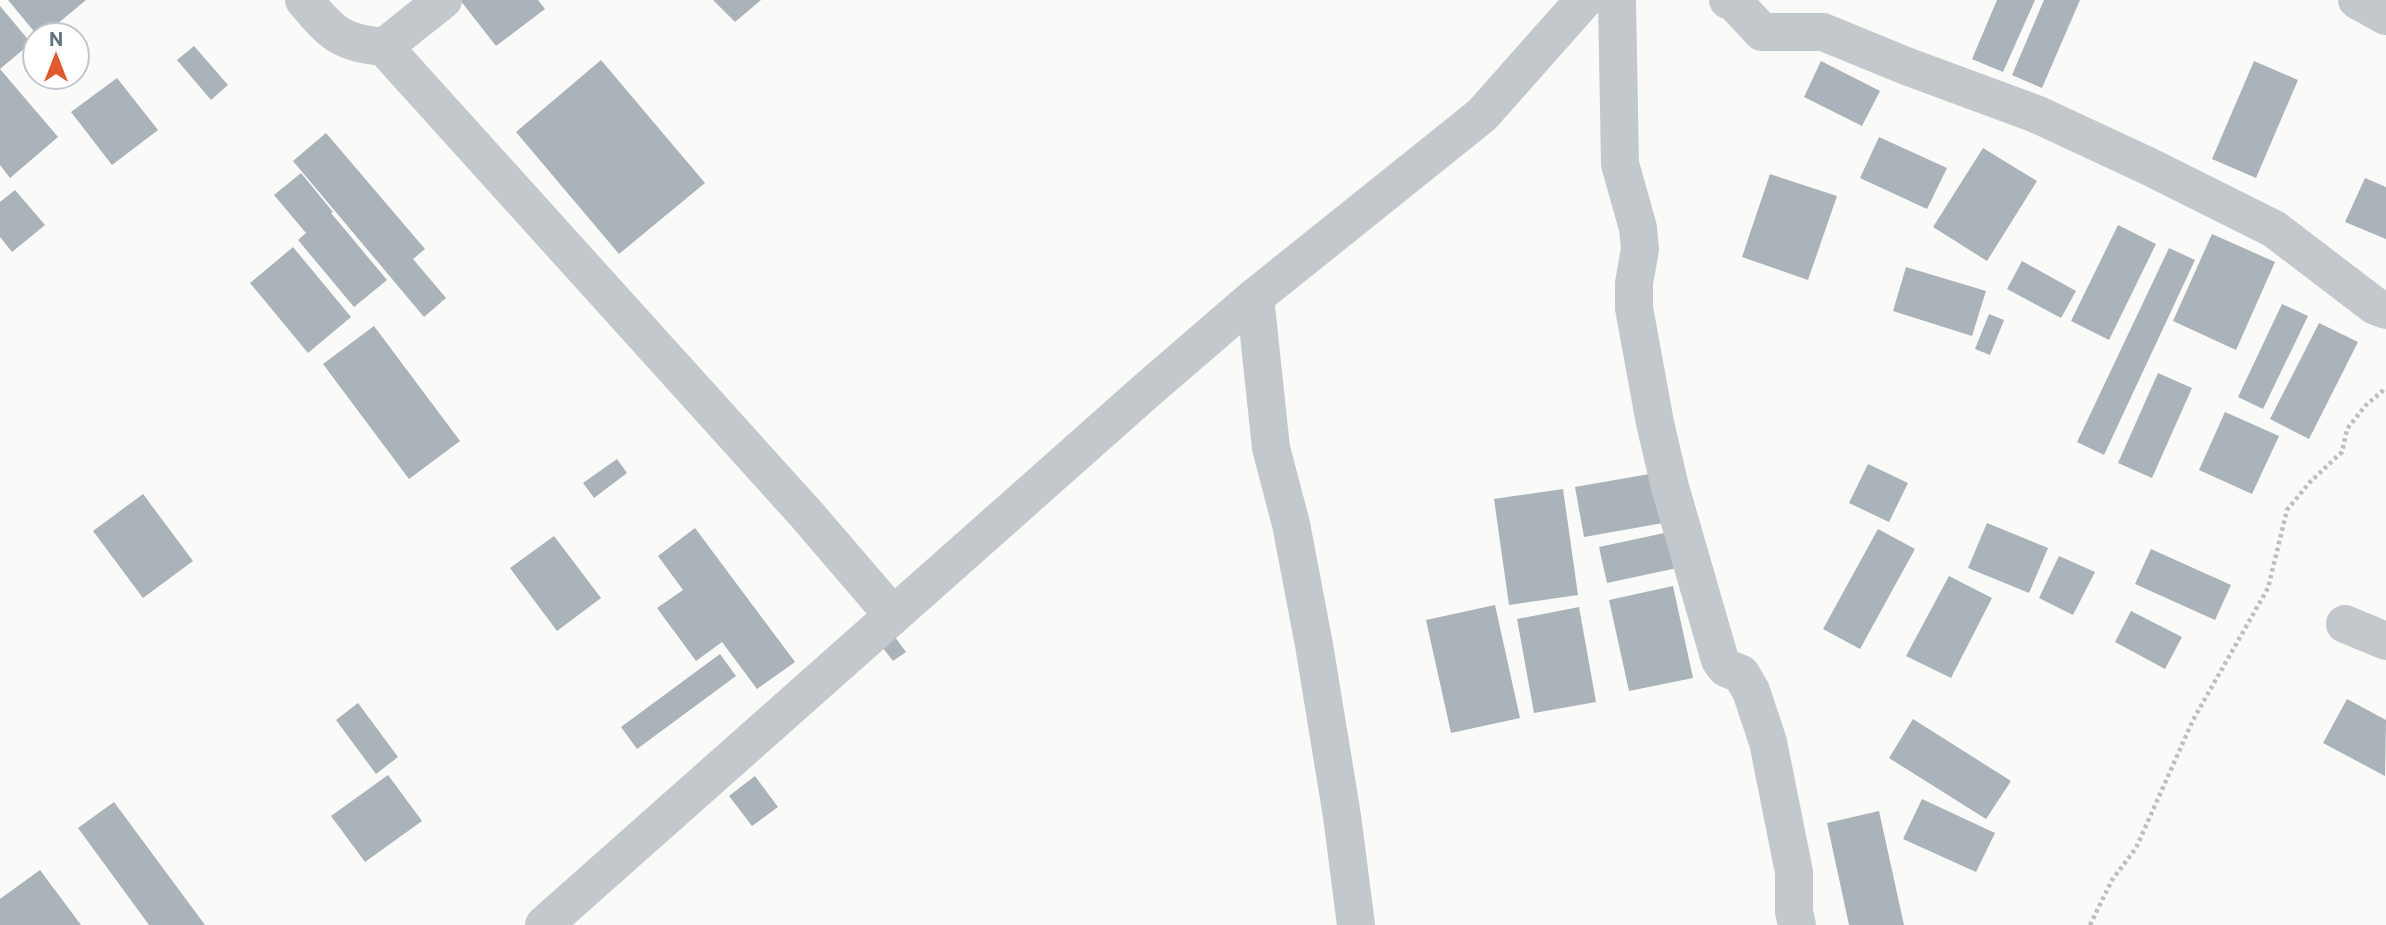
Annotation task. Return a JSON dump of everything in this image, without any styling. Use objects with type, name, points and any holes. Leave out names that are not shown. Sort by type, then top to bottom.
[{"type":"street","points":[[304,0],[339,37],[361,45],[384,47],[892,614]]},
{"type":"street","points":[[384,47],[443,0]]},
{"type":"street","points":[[544,925],[892,614],[1255,297],[1482,115],[1584,0]]},
{"type":"street","points":[[1617,0],[1620,164],[1638,228],[1640,249],[1634,283],[1634,308],[1642,358],[1670,487],[1720,660],[1726,668],[1741,674],[1751,691],[1768,742],[1794,872],[1794,912],[1797,925]]},
{"type":"street","points":[[1728,0],[1735,3],[1762,32],[1823,32],[2036,114],[2148,166],[2274,229],[2375,306],[2386,310]]},
{"type":"street","points":[[2357,0],[2386,16]]},
{"type":"street","points":[[1255,297],[1271,448],[1292,524],[1314,645],[1342,816],[1356,925]]},
{"type":"street","points":[[2345,624],[2386,641]]},
{"type":"path","points":[[2090,925],[2112,880],[2136,848],[2193,720],[2268,588],[2287,510],[2310,482],[2342,452],[2347,429],[2365,406],[2386,388]]},
{"type":"building","points":[[8,0],[86,0],[61,21],[25,21]]},
{"type":"building","points":[[460,0],[538,0],[545,9],[496,46]]},
{"type":"building","points":[[713,0],[761,0],[735,22]]},
{"type":"building","points":[[1997,0],[2035,0],[2003,72],[1972,59]]},
{"type":"building","points":[[2044,0],[2080,0],[2042,88],[2012,75]]},
{"type":"building","points":[[0,6],[21,31],[21,51],[0,69]]},
{"type":"building","points":[[194,46],[228,85],[211,100],[177,60]]},
{"type":"building","points":[[601,60],[705,183],[619,254],[516,132]]},
{"type":"building","points":[[1821,61],[1880,91],[1862,126],[1804,97]]},
{"type":"building","points":[[2254,61],[2298,80],[2256,178],[2212,159]]},
{"type":"building","points":[[0,69],[58,137],[10,178],[0,165]]},
{"type":"building","points":[[117,78],[158,130],[112,165],[71,112]]},
{"type":"building","points":[[326,133],[425,249],[413,259],[446,298],[424,317],[293,161]]},
{"type":"building","points":[[1879,137],[1947,168],[1927,209],[1860,178]]},
{"type":"building","points":[[1983,148],[2037,181],[1987,261],[1933,227]]},
{"type":"building","points":[[301,173],[387,280],[354,307],[298,240],[306,233],[274,195]]},
{"type":"building","points":[[1770,174],[1837,196],[1808,280],[1742,257]]},
{"type":"building","points":[[2365,178],[2386,187],[2386,239],[2345,222]]},
{"type":"building","points":[[15,190],[45,225],[12,252],[0,237],[0,202]]},
{"type":"building","points":[[2118,225],[2156,244],[2109,340],[2071,321]]},
{"type":"building","points":[[2212,234],[2275,262],[2236,350],[2173,321]]},
{"type":"building","points":[[293,247],[351,317],[308,353],[250,283]]},
{"type":"building","points":[[2169,248],[2195,260],[2104,455],[2077,442]]},
{"type":"building","points":[[2022,261],[2076,291],[2061,318],[2007,289]]},
{"type":"building","points":[[1906,267],[1986,291],[1972,336],[1893,311]]},
{"type":"building","points":[[2282,304],[2308,316],[2263,409],[2238,397]]},
{"type":"building","points":[[1989,314],[2004,320],[1990,355],[1975,349]]},
{"type":"building","points":[[2319,323],[2358,342],[2309,439],[2270,419]]},
{"type":"building","points":[[374,326],[460,441],[409,479],[323,364]]},
{"type":"building","points":[[2158,373],[2192,388],[2152,478],[2118,463]]},
{"type":"building","points":[[2225,412],[2279,436],[2252,494],[2199,470]]},
{"type":"building","points":[[617,459],[627,473],[594,498],[583,483]]},
{"type":"building","points":[[1868,464],[1908,483],[1889,522],[1849,503]]},
{"type":"building","points":[[1655,473],[1663,523],[1584,537],[1575,487]]},
{"type":"building","points":[[1563,489],[1578,595],[1509,605],[1494,499]]},
{"type":"building","points":[[143,494],[193,561],[143,598],[93,531]]},
{"type":"building","points":[[1987,523],[2048,548],[2029,593],[1968,568]]},
{"type":"building","points":[[695,528],[795,662],[757,689],[722,642],[696,661],[657,608],[683,590],[658,556]]},
{"type":"building","points":[[1878,529],[1915,549],[1860,649],[1823,629]]},
{"type":"building","points":[[1669,532],[1677,568],[1607,583],[1599,547]]},
{"type":"building","points":[[554,536],[601,598],[557,631],[510,568]]},
{"type":"building","points":[[2151,549],[2231,585],[2215,620],[2135,584]]},
{"type":"building","points":[[2059,556],[2095,572],[2073,615],[2039,598]]},
{"type":"building","points":[[1949,576],[1992,598],[1951,678],[1906,656]]},
{"type":"building","points":[[1673,586],[1693,678],[1629,691],[1609,600]]},
{"type":"building","points":[[1495,605],[1520,718],[1451,733],[1426,620]]},
{"type":"building","points":[[1579,607],[1596,702],[1534,713],[1517,619]]},
{"type":"building","points":[[2131,611],[2182,637],[2165,669],[2115,642]]},
{"type":"building","points":[[895,637],[906,652],[893,661],[882,647]]},
{"type":"building","points":[[720,654],[736,676],[637,749],[621,727]]},
{"type":"building","points":[[2347,699],[2386,720],[2385,776],[2323,743]]},
{"type":"building","points":[[358,703],[398,757],[376,774],[336,720]]},
{"type":"building","points":[[1913,719],[2011,781],[1986,819],[1889,758]]},
{"type":"building","points":[[388,775],[422,821],[365,862],[331,816]]},
{"type":"building","points":[[755,776],[778,807],[752,826],[729,796]]},
{"type":"building","points":[[1922,799],[1995,833],[1976,872],[1903,839]]},
{"type":"building","points":[[114,802],[205,925],[149,925],[78,828]]},
{"type":"building","points":[[1879,811],[1904,925],[1849,925],[1827,823]]},
{"type":"building","points":[[40,870],[81,925],[0,925],[0,899]]}]
